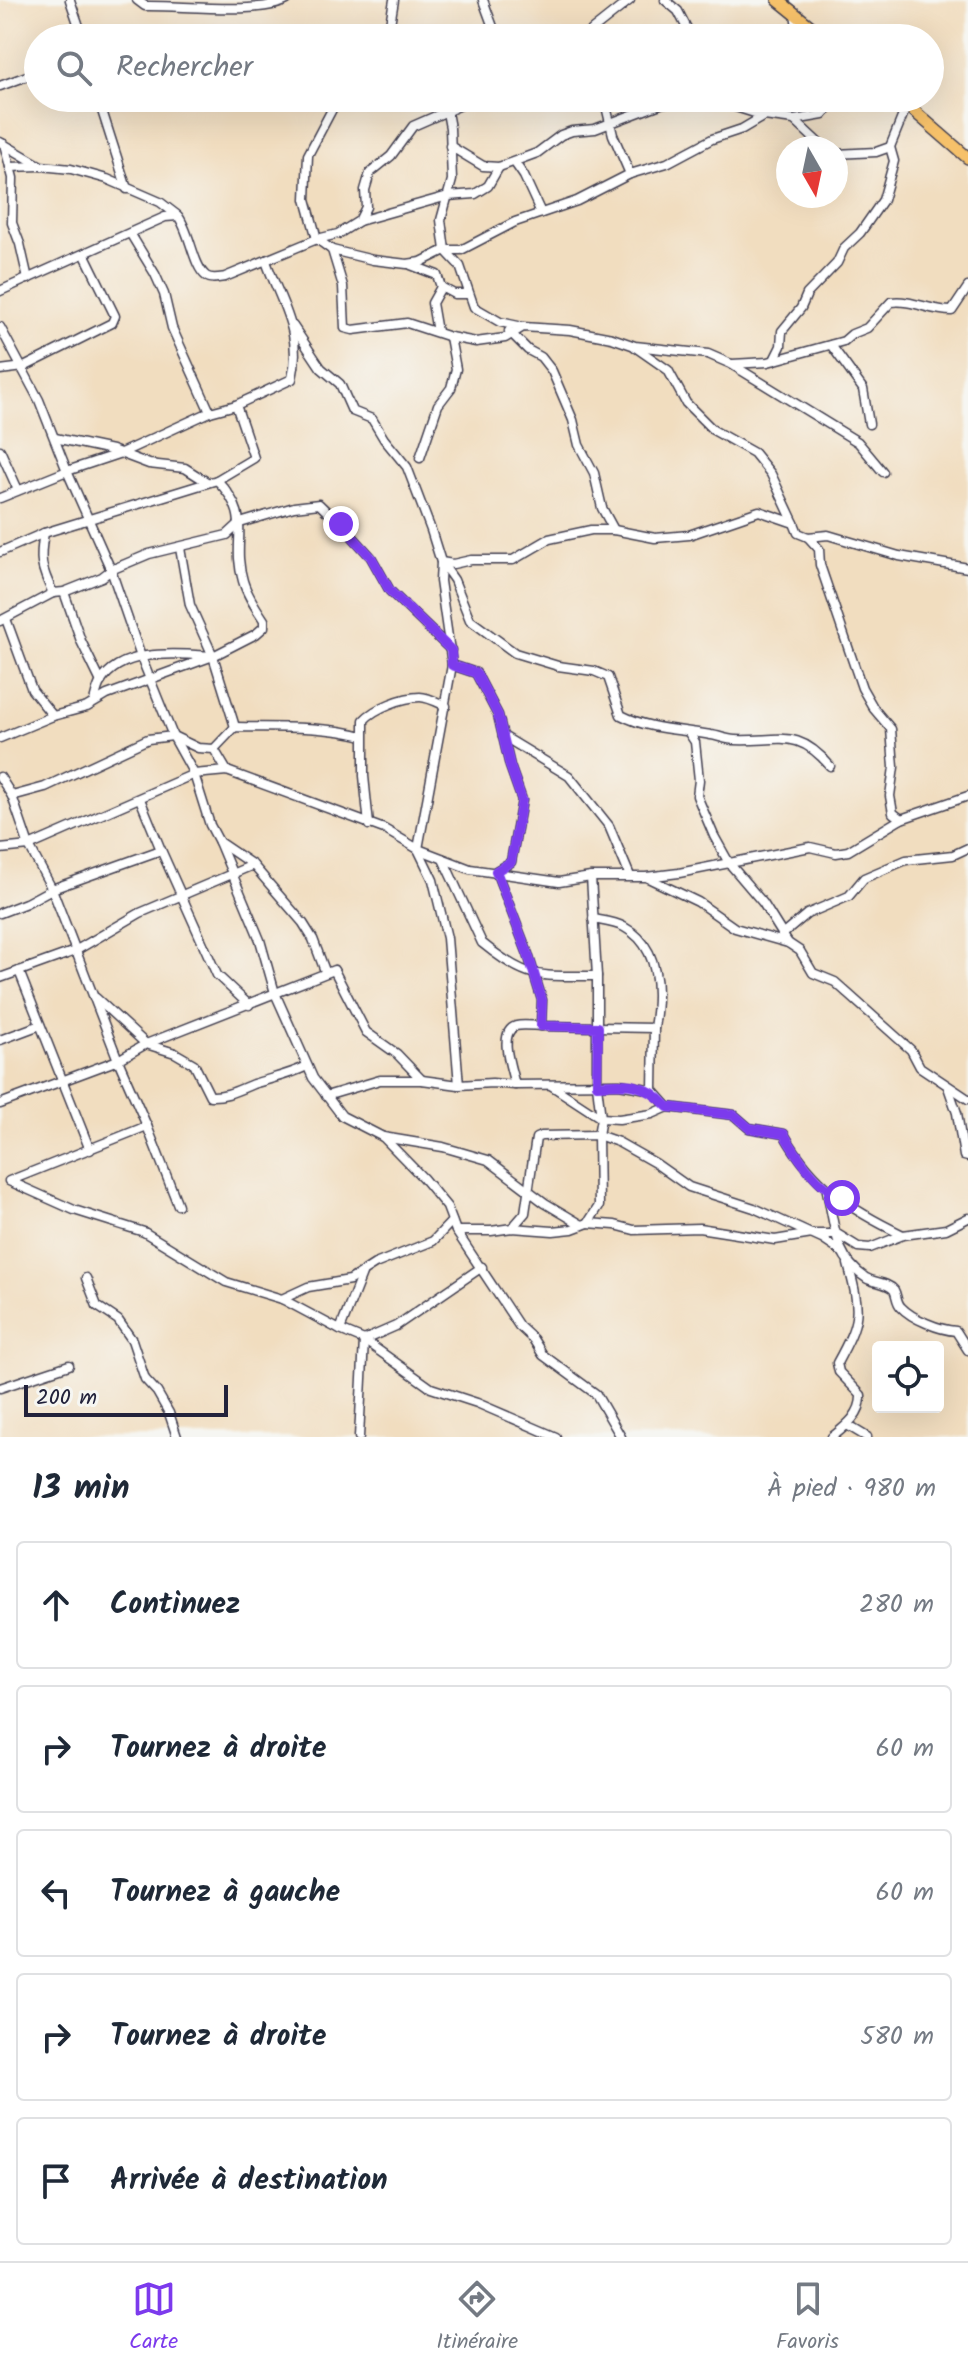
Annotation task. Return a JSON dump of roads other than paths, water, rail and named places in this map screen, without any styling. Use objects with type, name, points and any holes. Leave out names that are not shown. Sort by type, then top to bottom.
[{"type":"main road","points":[[778,0],[808,24]]},
{"type":"main road","points":[[915,112],[968,158]]},
{"type":"street","points":[[70,0],[78,24]]},
{"type":"street","points":[[137,0],[145,6],[277,5],[287,0]]},
{"type":"street","points":[[389,24],[394,0]]},
{"type":"street","points":[[483,0],[492,24]]},
{"type":"street","points":[[600,24],[630,0]]},
{"type":"street","points":[[665,0],[678,11],[685,24]]},
{"type":"street","points":[[795,13],[797,24]]},
{"type":"street","points":[[0,86],[24,77]]},
{"type":"street","points":[[102,112],[127,189]]},
{"type":"street","points":[[331,112],[308,155],[306,199],[317,239],[332,250],[407,264],[437,275],[441,287],[454,294],[469,294]]},
{"type":"street","points":[[359,221],[366,207],[365,190],[370,173],[391,156],[413,126],[447,112],[452,180],[441,220],[445,250],[460,266],[474,307],[500,322],[528,350],[541,357],[552,371],[573,420],[579,445],[594,473],[602,508],[614,530]]},
{"type":"street","points":[[608,112],[613,135],[630,174]]},
{"type":"street","points":[[450,146],[483,166],[499,167],[537,153],[561,135],[611,123],[640,112]]},
{"type":"street","points":[[752,112],[794,120],[825,112]]},
{"type":"street","points":[[774,360],[781,346],[782,331],[801,308],[807,294],[837,263],[844,248],[860,233],[883,200],[894,161],[890,147],[900,112]]},
{"type":"street","points":[[407,264],[421,262],[445,250],[461,250],[515,222],[577,201],[630,174],[667,163],[764,116]]},
{"type":"street","points":[[794,120],[811,136]]},
{"type":"street","points":[[2,143],[41,166]]},
{"type":"street","points":[[2,143],[13,178],[12,223],[28,279]]},
{"type":"street","points":[[848,153],[876,152],[890,147]]},
{"type":"street","points":[[515,163],[541,213]]},
{"type":"street","points":[[10,167],[71,169],[107,179],[160,202],[185,225],[200,267],[206,276],[214,279],[317,239],[338,234],[359,221],[448,196],[475,194],[488,186],[499,167]]},
{"type":"street","points":[[0,291],[165,217],[178,216]]},
{"type":"street","points":[[130,233],[155,274],[172,328],[210,412]]},
{"type":"street","points":[[332,250],[343,286],[345,328],[353,330],[407,323],[476,342],[505,338],[523,327]]},
{"type":"street","points":[[0,370],[24,367],[112,323],[115,316],[85,255]]},
{"type":"street","points":[[266,261],[293,326],[321,368],[340,384],[352,411],[372,419],[407,467],[441,562],[454,580],[470,620],[515,653],[608,677],[621,715],[639,725],[732,740],[795,739],[817,751],[830,766]]},
{"type":"street","points":[[437,332],[432,303],[441,287]]},
{"type":"street","points":[[731,364],[774,360],[831,345],[867,328],[891,302],[901,301],[934,311],[952,311],[968,287]]},
{"type":"street","points":[[500,322],[570,330],[635,346],[708,354],[731,364],[858,442],[883,472]]},
{"type":"street","points":[[0,498],[121,453],[292,379],[296,362],[293,326]]},
{"type":"street","points":[[0,327],[24,367],[111,570],[141,657],[173,736],[194,774],[210,825],[260,940],[275,993],[307,1066],[326,1096],[342,1116],[383,1137],[443,1147],[488,1160],[545,1203],[585,1224]]},
{"type":"street","points":[[420,458],[438,405],[451,388],[456,369],[450,337]]},
{"type":"street","points":[[831,345],[863,389],[869,424]]},
{"type":"street","points":[[635,346],[668,370],[686,403],[713,430],[754,453],[771,474],[798,533],[808,537],[819,549],[824,577],[862,688],[891,729],[894,767],[890,796],[893,813],[901,819]]},
{"type":"street","points":[[0,552],[44,533],[217,480],[254,458],[236,405]]},
{"type":"street","points":[[55,438],[121,453],[149,464],[185,468],[207,482]]},
{"type":"street","points":[[0,450],[18,490]]},
{"type":"street","points":[[0,738],[213,656],[264,627],[264,620],[243,580],[239,555],[240,523],[233,497],[217,480]]},
{"type":"street","points":[[53,716],[32,690],[3,620],[53,593],[64,592],[102,577],[149,554],[227,535],[240,523],[294,507],[319,504],[371,557],[390,591],[451,650]]},
{"type":"street","points":[[441,562],[513,560],[549,539],[581,532],[614,530],[667,538],[689,535],[759,511],[794,523]]},
{"type":"street","points":[[44,533],[41,569],[53,593]]},
{"type":"street","points":[[808,537],[828,535],[899,556],[968,568]]},
{"type":"street","points":[[180,548],[190,605],[213,656],[235,727]]},
{"type":"street","points":[[441,562],[440,581],[452,665],[418,849],[433,880],[447,938],[459,1085]]},
{"type":"street","points":[[64,592],[81,641],[101,682]]},
{"type":"street","points":[[93,702],[101,682],[113,668],[141,657],[172,654],[213,656]]},
{"type":"street","points":[[452,665],[476,673],[498,715],[522,800],[511,862],[496,871]]},
{"type":"street","points":[[369,825],[364,776],[364,720],[370,714],[400,701],[422,697],[446,706]]},
{"type":"street","points":[[12,796],[45,787],[148,739],[173,736],[198,748],[214,749],[235,727],[315,729],[363,736]]},
{"type":"street","points":[[689,733],[695,742],[697,796],[714,836],[729,863],[763,903],[785,939],[800,951],[813,973],[835,982],[911,1050],[920,1067],[968,1099]]},
{"type":"street","points":[[503,736],[569,776],[609,826],[630,876]]},
{"type":"street","points":[[214,749],[227,771]]},
{"type":"street","points":[[0,849],[29,846],[194,774],[227,771],[384,829],[418,849],[470,869],[559,882],[591,877],[646,877],[810,847],[836,853],[848,851],[901,819],[968,796]]},
{"type":"street","points":[[0,777],[12,796],[29,846],[52,889],[178,1205]]},
{"type":"street","points":[[140,799],[217,975],[249,1005]]},
{"type":"street","points":[[219,842],[253,865],[303,923],[313,939],[325,971]]},
{"type":"street","points":[[785,939],[807,914],[849,896],[864,878],[906,860],[953,855],[968,848]]},
{"type":"street","points":[[0,913],[52,889],[161,850]]},
{"type":"street","points":[[443,859],[482,943],[515,969],[534,976],[597,976]]},
{"type":"street","points":[[0,978],[75,951],[140,913],[253,865]]},
{"type":"street","points":[[496,871],[542,1000],[541,1026]]},
{"type":"street","points":[[585,1224],[599,1206],[598,1135],[601,1118],[597,1085],[597,976],[591,877]]},
{"type":"street","points":[[646,877],[698,902],[735,928],[785,939]]},
{"type":"street","points":[[593,919],[622,925],[641,939],[653,957],[657,1011],[653,1090]]},
{"type":"street","points":[[0,1104],[118,1060],[146,1044],[334,970],[366,1032],[397,1054],[422,1080]]},
{"type":"street","points":[[19,971],[90,1150]]},
{"type":"street","points":[[92,994],[146,1044],[175,1053],[194,1064],[210,1096],[222,1097],[307,1066]]},
{"type":"street","points":[[0,1040],[40,1025]]},
{"type":"street","points":[[515,1085],[505,1039],[508,1031],[515,1026],[654,1028]]},
{"type":"street","points":[[326,1096],[380,1080],[422,1080],[459,1085],[619,1084],[653,1090],[668,1107]]},
{"type":"street","points":[[947,1083],[957,1113],[964,1156],[968,1157]]},
{"type":"street","points":[[548,1084],[601,1118],[652,1114],[668,1107],[734,1115],[749,1128],[784,1134],[799,1158],[827,1191],[867,1218],[903,1235]]},
{"type":"street","points":[[9,1181],[147,1126]]},
{"type":"street","points":[[512,1228],[525,1213],[536,1138],[598,1135],[645,1156],[689,1187],[754,1208],[812,1234],[840,1251]]},
{"type":"street","points":[[383,1137],[447,1207],[456,1231],[519,1326],[533,1339],[543,1355],[596,1394],[621,1437]]},
{"type":"street","points":[[0,1175],[74,1210],[144,1232],[226,1282],[282,1299],[364,1340],[431,1388],[477,1403],[556,1437]]},
{"type":"street","points":[[827,1191],[840,1251],[858,1298],[853,1334],[837,1363],[839,1372],[861,1395],[862,1404],[847,1425],[832,1437]]},
{"type":"street","points":[[456,1231],[512,1228],[553,1231],[585,1224],[615,1225],[634,1230],[699,1228],[775,1240],[812,1234],[837,1234],[858,1247],[870,1248],[903,1235],[946,1229],[968,1218]]},
{"type":"street","points":[[282,1299],[308,1287],[350,1280],[375,1264],[433,1241],[452,1221]]},
{"type":"street","points":[[847,1264],[869,1280],[894,1290],[898,1305],[909,1313],[939,1330],[956,1331],[968,1350]]},
{"type":"street","points":[[364,1340],[396,1326],[482,1267]]},
{"type":"street","points":[[340,1330],[362,1273]]},
{"type":"street","points":[[86,1278],[97,1306],[118,1320],[132,1340],[145,1379],[169,1413],[177,1437]]},
{"type":"street","points":[[359,1437],[364,1340]]},
{"type":"street","points":[[0,1388],[69,1365]]},
{"type":"street","points":[[847,1425],[867,1437]]}]
